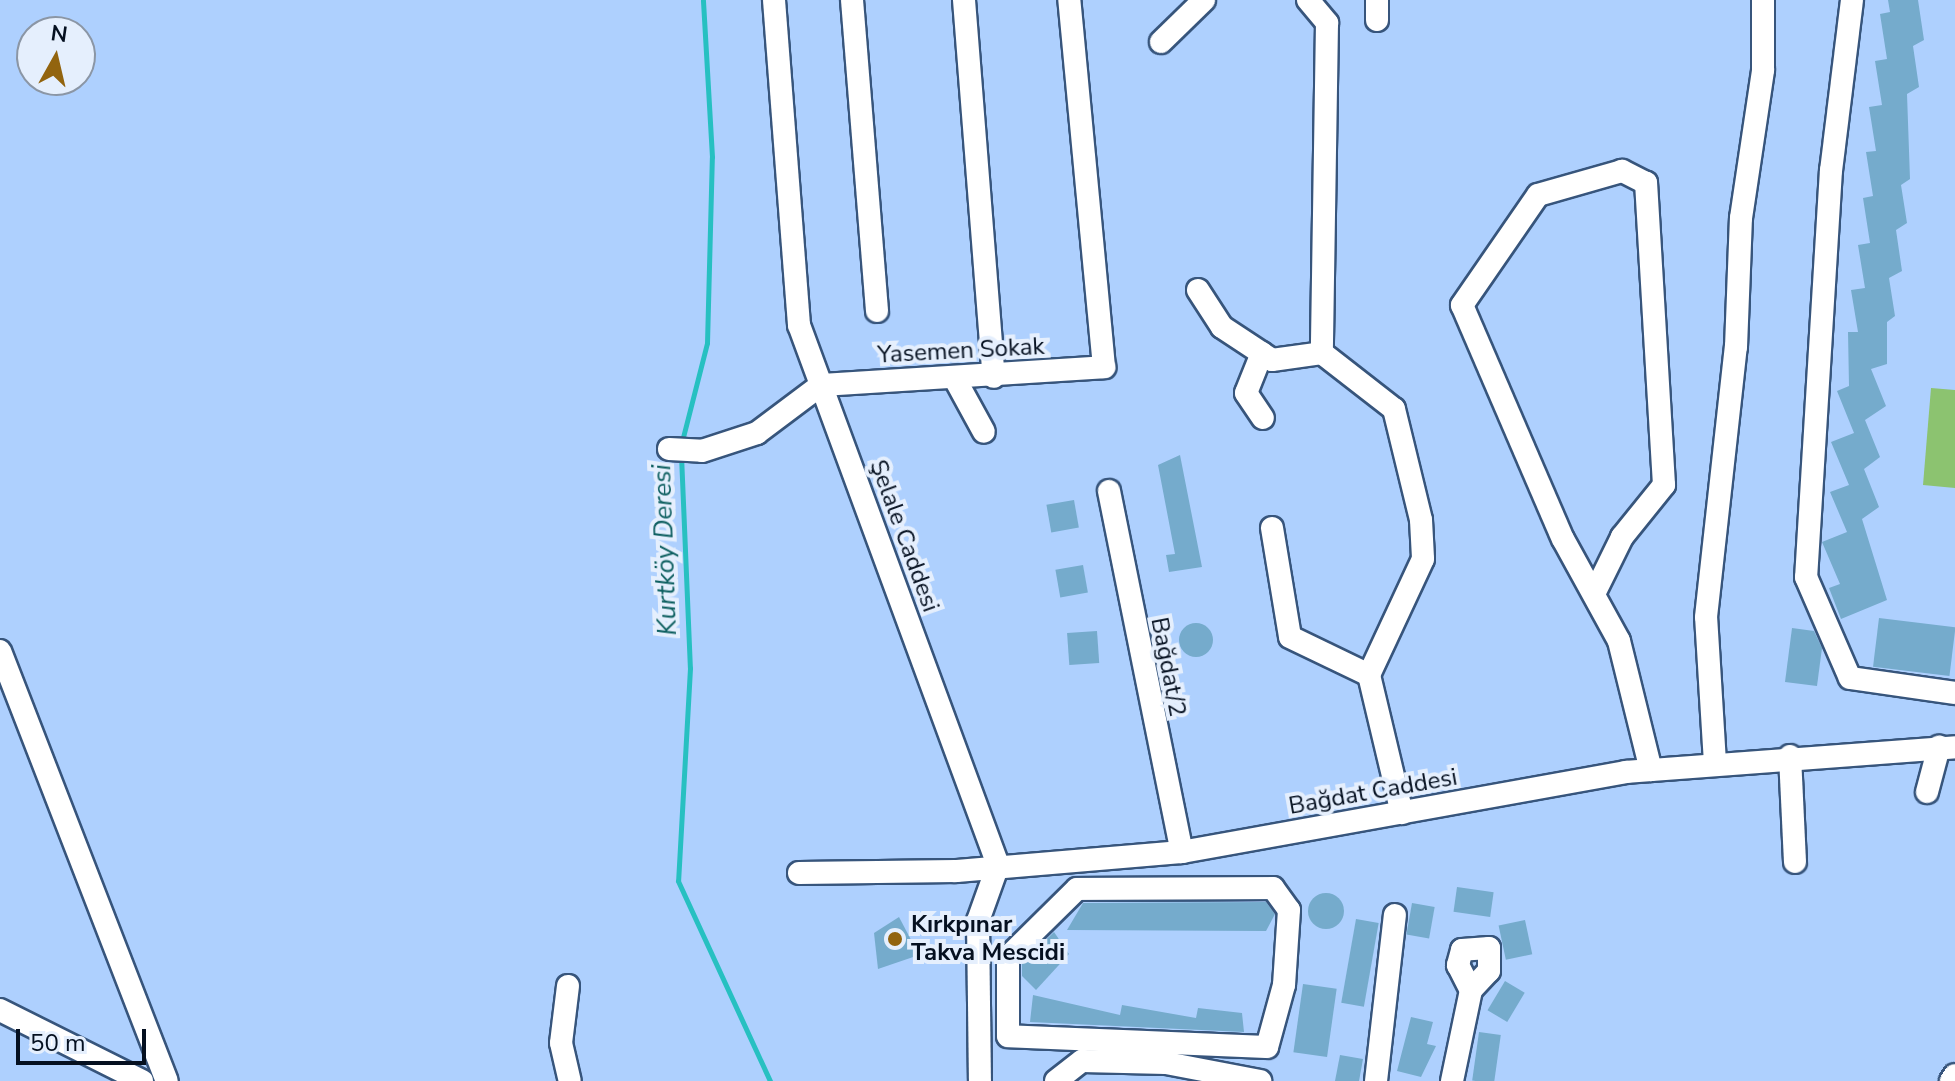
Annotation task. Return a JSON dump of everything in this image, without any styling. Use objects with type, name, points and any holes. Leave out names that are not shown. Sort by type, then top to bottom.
[{"type":"street","name":"Şelale Caddesi","points":[[774,0],[799,325],[998,865]]},
{"type":"street","points":[[852,0],[877,311]]},
{"type":"street","points":[[964,0],[994,377]]},
{"type":"street","name":"Yasemen Sokak","points":[[821,385],[994,377],[1104,367],[1069,0]]},
{"type":"street","points":[[1161,42],[1204,0]]},
{"type":"street","points":[[1308,0],[1327,23],[1322,353]]},
{"type":"street","points":[[1715,763],[1706,617],[1735,362],[1741,218],[1763,70],[1763,0]]},
{"type":"street","points":[[1852,0],[1831,170],[1806,577],[1850,678],[1955,693]]},
{"type":"street","points":[[1594,594],[1622,537],[1664,485],[1646,183],[1622,171],[1538,195],[1462,305],[1563,539],[1619,641],[1651,770]]},
{"type":"street","points":[[1198,290],[1222,327],[1272,360],[1322,353],[1394,409],[1421,520],[1423,559],[1369,675],[1402,813]]},
{"type":"street","points":[[1262,353],[1246,393],[1263,418]]},
{"type":"street","points":[[955,379],[984,432]]},
{"type":"street","points":[[669,449],[702,451],[757,433],[821,385]]},
{"type":"street","name":"Bağdat/2","points":[[1109,491],[1182,852]]},
{"type":"street","points":[[1272,528],[1290,637],[1369,675]]},
{"type":"street","points":[[0,651],[167,1081]]},
{"type":"street","points":[[1927,792],[1947,747]]},
{"type":"street","name":"Bağdat Caddesi","points":[[799,873],[998,865],[1182,852],[1651,770],[1790,756],[1947,747]]},
{"type":"street","points":[[1790,756],[1795,862]]},
{"type":"street","points":[[980,1081],[978,921],[998,865]]},
{"type":"street","points":[[1273,888],[1289,910],[1284,985],[1267,1047],[1008,1036],[1006,988],[1008,957],[1077,889],[1273,888]]},
{"type":"street","points":[[1376,1081],[1395,915]]},
{"type":"street","points":[[568,986],[561,1043],[570,1081]]},
{"type":"street","points":[[1452,1081],[1471,990]]},
{"type":"street","points":[[0,1010],[142,1081]]},
{"type":"street","points":[[1056,1081],[1082,1061],[1166,1063],[1260,1081]]},
{"type":"street","points":[[1951,1081],[1955,1075]]},
{"type":"green space","points":[[1931,388],[1955,390],[1955,488],[1923,485]]},
{"type":"building","points":[[1888,0],[1918,0],[1924,40],[1913,46],[1919,87],[1907,94],[1910,179],[1901,185],[1907,223],[1896,230],[1902,271],[1889,278],[1895,316],[1887,322],[1887,364],[1871,369],[1886,406],[1865,420],[1880,457],[1864,469],[1879,507],[1862,519],[1887,600],[1841,619],[1829,588],[1840,584],[1822,542],[1847,532],[1830,492],[1849,485],[1831,442],[1854,433],[1837,391],[1849,386],[1848,332],[1858,332],[1851,290],[1865,288],[1858,245],[1870,243],[1863,198],[1873,196],[1866,152],[1876,151],[1869,107],[1882,105],[1875,61],[1887,59],[1880,14],[1890,12]]},
{"type":"building","points":[[1180,455],[1202,567],[1169,572],[1166,555],[1175,554],[1158,465]]},
{"type":"building","points":[[1074,500],[1079,528],[1051,532],[1046,505]]},
{"type":"building","points":[[1083,565],[1088,593],[1060,597],[1055,570]]},
{"type":"building","points":[[1879,618],[1955,627],[1949,676],[1873,667]]},
{"type":"building","points":[[1196,623],[1208,628],[1213,640],[1208,652],[1196,657],[1184,652],[1179,640],[1184,628]]},
{"type":"building","points":[[1792,628],[1814,631],[1822,648],[1817,686],[1785,682]]},
{"type":"building","points":[[1097,631],[1099,663],[1069,665],[1067,633]]},
{"type":"building","points":[[1457,887],[1494,892],[1490,917],[1454,912]]},
{"type":"building","points":[[1326,893],[1339,898],[1344,911],[1339,924],[1326,929],[1313,924],[1308,911],[1313,898]]},
{"type":"building","points":[[1266,902],[1275,914],[1266,931],[1067,930],[1083,903]]},
{"type":"building","points":[[1412,903],[1435,907],[1429,939],[1406,935]]},
{"type":"building","name":"Kırkpınar Takva Mescidi","points":[[899,917],[919,955],[878,969],[874,933]]},
{"type":"building","points":[[1356,919],[1379,923],[1364,1007],[1341,1003]]},
{"type":"building","points":[[1525,920],[1532,954],[1506,960],[1499,926]]},
{"type":"building","points":[[1054,932],[1069,954],[1036,990],[1022,976],[1022,963]]},
{"type":"building","points":[[1505,981],[1525,993],[1507,1022],[1487,1010]]},
{"type":"building","points":[[1303,984],[1337,989],[1327,1057],[1293,1052]]},
{"type":"building","points":[[1033,995],[1120,1015],[1122,1005],[1196,1018],[1198,1008],[1242,1013],[1244,1032],[1030,1022]]},
{"type":"building","points":[[1411,1017],[1433,1022],[1427,1044],[1436,1046],[1421,1077],[1397,1071]]},
{"type":"building","points":[[1479,1032],[1501,1035],[1494,1081],[1472,1081]]},
{"type":"building","points":[[1340,1055],[1363,1059],[1359,1081],[1335,1081]]},
{"type":"waterway","name":"Kurtköy Deresi","points":[[681,445],[707,343],[712,157],[703,0]]},
{"type":"waterway","name":"Kurtköy Deresi","points":[[681,455],[690,668],[678,881],[770,1081]]},
{"type":"place","name":"Kırkpınar Takva Mescidi","points":[[895,939]]}]
